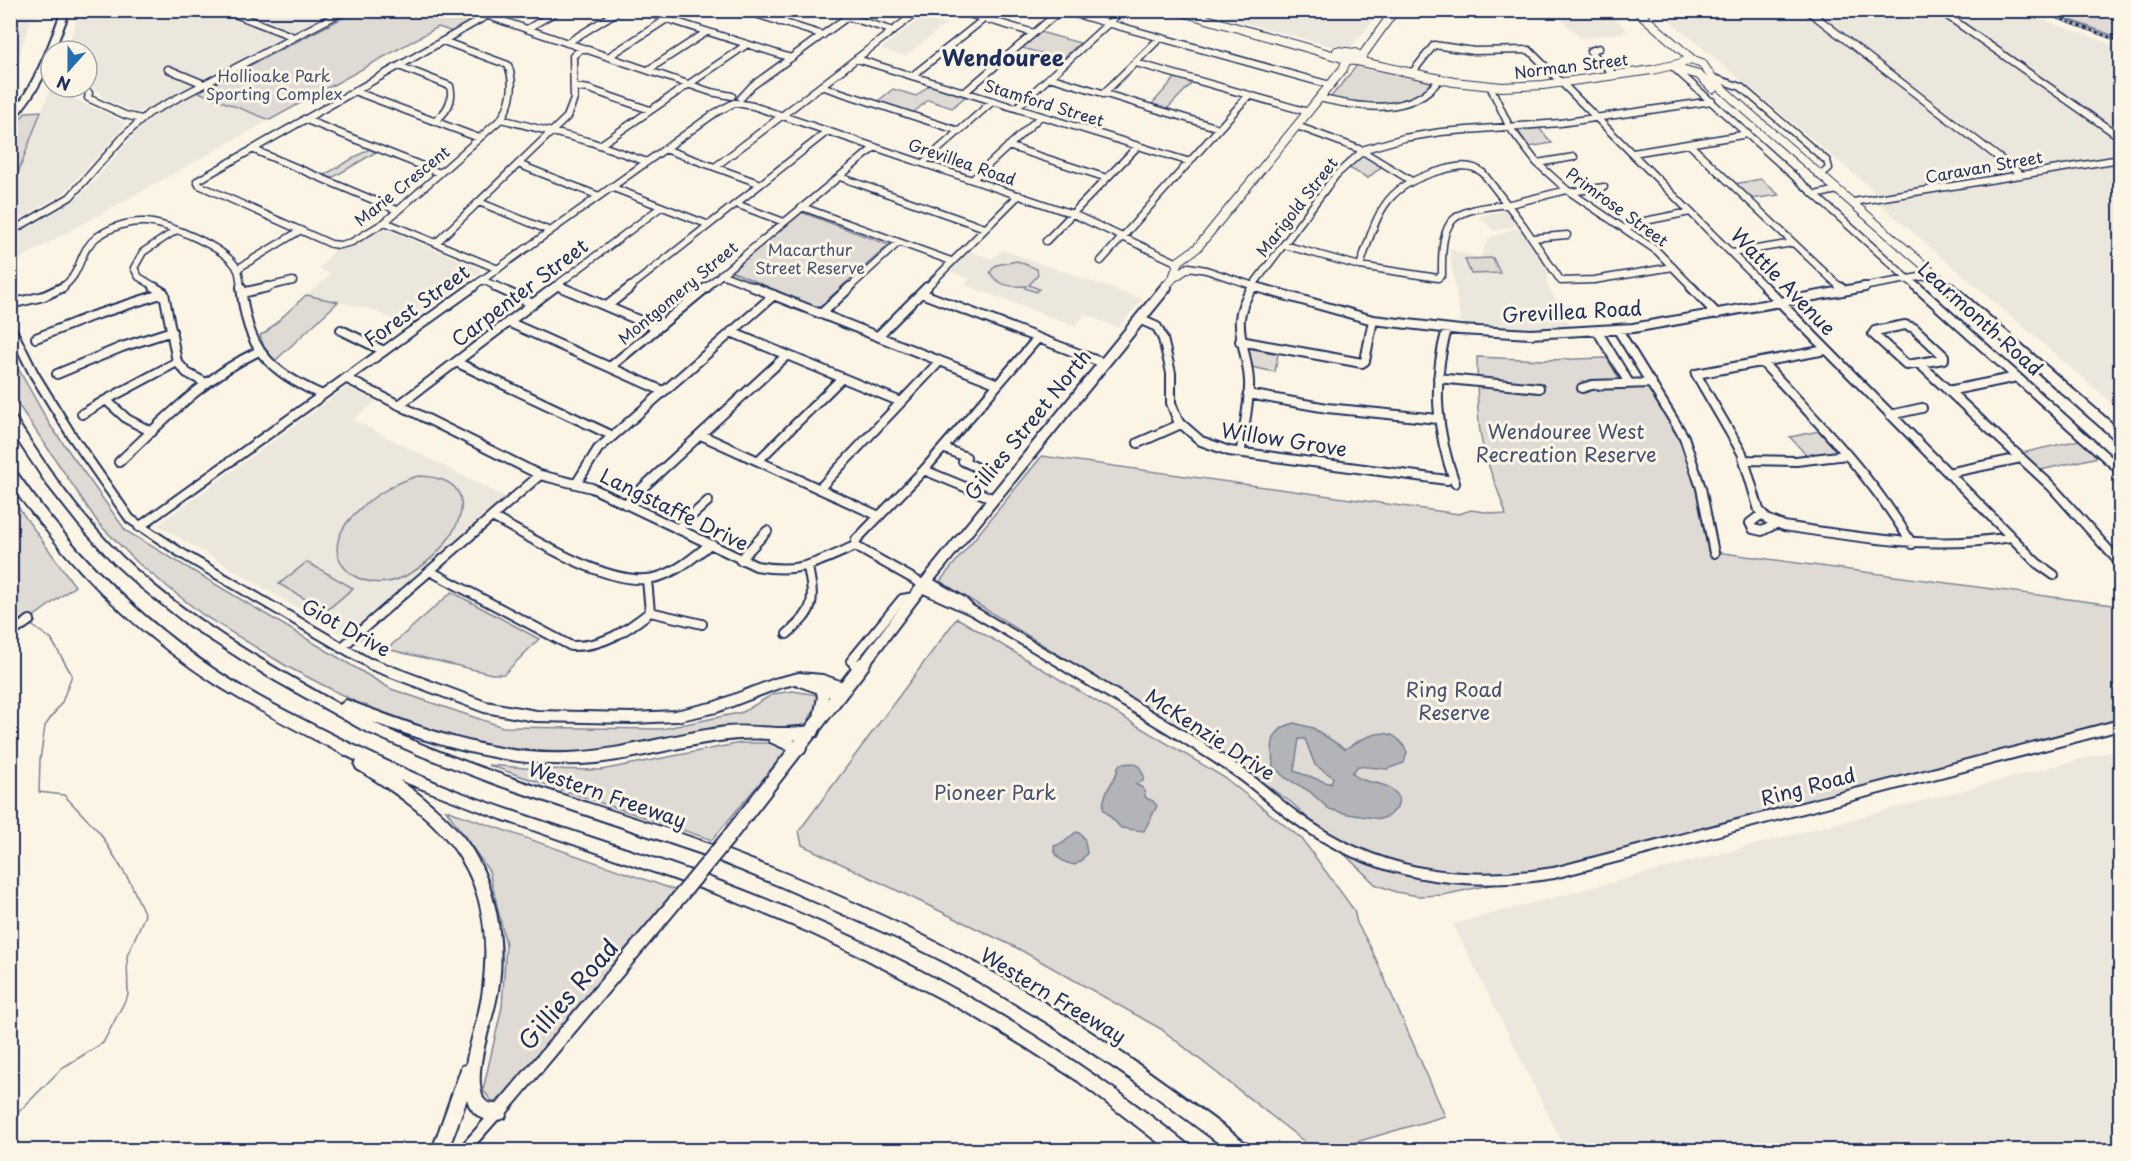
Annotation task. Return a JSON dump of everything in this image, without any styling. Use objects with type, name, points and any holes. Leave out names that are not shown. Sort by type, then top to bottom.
[{"type":"highway","points":[[11,119],[40,76],[66,10]]},
{"type":"highway","name":"Western Freeway","points":[[10,419],[36,460],[96,538],[169,604],[226,645],[390,736],[466,767],[726,857],[853,910],[923,943],[993,981],[1114,1056],[1241,1150]]},
{"type":"highway","points":[[10,472],[38,513],[93,576],[163,638],[249,701],[385,778],[418,801],[446,826],[464,848],[479,874],[490,909],[492,948],[490,991],[473,1073],[472,1095],[476,1106],[481,1111],[499,1112]]},
{"type":"highway","points":[[210,673],[378,765],[419,782],[622,852],[756,902],[894,963],[1012,1030],[1082,1075],[1181,1150]]},
{"type":"highway","points":[[300,688],[436,739],[477,751],[522,757],[595,758],[723,733],[752,732],[794,735],[814,729]]},
{"type":"highway","points":[[723,733],[748,733],[771,737],[799,749]]},
{"type":"highway","points":[[440,1150],[452,1121],[482,1028]]},
{"type":"main road","points":[[1175,10],[1349,56]]},
{"type":"main road","points":[[1183,10],[1228,24]]},
{"type":"main road","points":[[1343,69],[1359,59],[1386,18],[1388,10]]},
{"type":"main road","points":[[1180,261],[1197,248],[1343,69],[1349,56],[1395,10]]},
{"type":"main road","name":"Learmonth Road","points":[[1634,10],[1670,39],[1681,53],[1705,67],[1711,77],[1820,176],[2121,442]]},
{"type":"main road","name":"Learmonth Road","points":[[1634,10],[1672,48],[1680,66],[1699,75],[1836,190]]},
{"type":"main road","name":"Norman Street","points":[[1349,56],[1440,79],[1490,86],[1533,86],[1680,66],[1693,70],[1705,67]]},
{"type":"main road","points":[[1680,66],[1693,60]]},
{"type":"main road","name":"Learmonth Road","points":[[1693,70],[1708,79],[1720,94]]},
{"type":"main road","points":[[1180,261],[1191,265],[1197,248]]},
{"type":"main road","name":"Gillies Street North","points":[[1173,278],[1180,261]]},
{"type":"main road","name":"Gillies Street North","points":[[705,867],[814,729],[842,691],[855,665],[924,585],[1173,278],[1191,265]]},
{"type":"main road","name":"Learmonth Road","points":[[2026,357],[2121,437]]},
{"type":"main road","name":"Gillies Road","points":[[499,1112],[705,867]]},
{"type":"street","points":[[224,10],[294,37]]},
{"type":"street","points":[[13,230],[70,197],[141,119],[169,101],[346,10]]},
{"type":"street","name":"Grevillea Road","points":[[471,10],[1073,214],[1159,254],[1180,261]]},
{"type":"street","points":[[252,149],[497,10]]},
{"type":"street","points":[[527,30],[559,10]]},
{"type":"street","points":[[567,43],[620,10]]},
{"type":"street","points":[[639,10],[705,33],[791,58]]},
{"type":"street","points":[[608,57],[681,10]]},
{"type":"street","points":[[742,10],[823,35]]},
{"type":"street","points":[[779,22],[795,10]]},
{"type":"street","points":[[715,113],[729,98],[752,86],[857,10]]},
{"type":"street","points":[[715,167],[920,10]]},
{"type":"street","points":[[955,10],[1034,33]]},
{"type":"street","points":[[965,92],[1061,10],[1330,85]]},
{"type":"street","points":[[1016,108],[1123,10]]},
{"type":"street","points":[[1807,10],[2020,174]]},
{"type":"street","points":[[1939,10],[2121,137]]},
{"type":"street","points":[[848,17],[894,31]]},
{"type":"street","points":[[912,76],[984,19]]},
{"type":"street","points":[[648,70],[705,33]]},
{"type":"street","points":[[1103,94],[1160,38]]},
{"type":"street","points":[[443,41],[502,62],[509,67],[510,105],[501,119],[600,145],[647,162]]},
{"type":"street","points":[[1412,73],[1432,45],[1439,44],[1474,51],[1525,49],[1531,52]]},
{"type":"street","points":[[600,145],[746,45]]},
{"type":"street","points":[[436,243],[553,132],[571,111],[574,99],[573,59],[583,48]]},
{"type":"street","points":[[1599,48],[1590,52],[1614,75]]},
{"type":"street","name":"Wattle Avenue","points":[[1531,52],[2011,537]]},
{"type":"street","name":"Stamford Street","points":[[857,59],[1190,162]]},
{"type":"street","points":[[1136,63],[1308,112]]},
{"type":"street","points":[[399,66],[450,86],[452,93],[448,109],[435,121]]},
{"type":"street","name":"Learmonth Road","points":[[1680,66],[1748,135],[2121,470]]},
{"type":"street","points":[[168,69],[204,84]]},
{"type":"street","points":[[1049,77],[1219,128]]},
{"type":"street","points":[[1711,77],[1741,87],[1833,163],[1820,176]]},
{"type":"street","points":[[1319,98],[1360,107],[1404,102],[1429,94],[1440,79]]},
{"type":"street","points":[[715,113],[738,101],[752,86]]},
{"type":"street","points":[[822,86],[959,131]]},
{"type":"street","name":"Primrose Street","points":[[1490,86],[1510,128],[1537,163],[1569,191],[1658,251],[1717,314]]},
{"type":"street","points":[[574,87],[589,89],[650,110]]},
{"type":"street","points":[[354,91],[479,138]]},
{"type":"street","points":[[1101,261],[1249,95]]},
{"type":"street","points":[[90,99],[125,115],[141,119]]},
{"type":"street","points":[[923,163],[993,101]]},
{"type":"street","name":"Marigold Street","points":[[1241,451],[1248,394],[1248,373],[1240,341],[1238,314],[1254,286],[1336,175],[1362,150],[1404,138],[1441,132],[1510,128],[1598,118],[1712,101]]},
{"type":"street","name":"Forest Street","points":[[139,527],[715,113]]},
{"type":"street","points":[[973,179],[1041,116]]},
{"type":"street","points":[[304,119],[440,173]]},
{"type":"street","name":"Marie Crescent","points":[[252,149],[193,182],[331,244],[342,245],[354,241],[385,222],[501,119]]},
{"type":"street","points":[[1297,126],[1362,150],[1410,180]]},
{"type":"street","points":[[607,306],[828,131]]},
{"type":"street","points":[[1633,153],[1748,135]]},
{"type":"street","points":[[1689,144],[1844,291]]},
{"type":"street","points":[[1008,146],[1107,178]]},
{"type":"street","points":[[1046,242],[1138,146]]},
{"type":"street","name":"Montgomery Street","points":[[610,367],[875,147]]},
{"type":"street","points":[[252,149],[398,210]]},
{"type":"street","points":[[665,149],[761,184]]},
{"type":"street","points":[[1537,163],[1574,157]]},
{"type":"street","name":"Caravan Street","points":[[1851,203],[2121,159]]},
{"type":"street","points":[[1360,266],[1380,209],[1389,196],[1410,180],[1475,163],[1479,165],[1533,238],[1561,281],[1594,280],[1674,267]]},
{"type":"street","points":[[518,164],[599,196]]},
{"type":"street","points":[[1462,166],[1474,167],[1482,172]]},
{"type":"street","points":[[840,177],[985,228]]},
{"type":"street","points":[[611,187],[709,225]]},
{"type":"street","points":[[1284,245],[1360,266],[1411,275],[1441,277],[1442,246],[1454,224],[1460,218],[1508,204],[1569,191],[1604,187]]},
{"type":"street","points":[[1815,195],[1836,190]]},
{"type":"street","points":[[878,336],[1019,195]]},
{"type":"street","points":[[479,202],[550,231]]},
{"type":"street","points":[[736,204],[784,222]]},
{"type":"street","name":"Carpenter Street","points":[[399,405],[661,207]]},
{"type":"street","points":[[802,207],[951,261]]},
{"type":"street","points":[[1626,228],[1640,222],[1690,212]]},
{"type":"street","points":[[10,304],[60,289],[72,281],[78,273],[83,252],[91,242],[111,230],[145,222],[175,231],[213,249],[230,261],[237,270],[259,351],[278,371],[322,395]]},
{"type":"street","points":[[385,222],[498,269]]},
{"type":"street","points":[[237,270],[301,230]]},
{"type":"street","points":[[175,231],[143,252],[134,268],[139,277],[164,293],[177,362],[188,373],[206,383]]},
{"type":"street","points":[[1533,238],[1567,236]]},
{"type":"street","points":[[821,314],[898,243]]},
{"type":"street","points":[[1732,254],[1793,243]]},
{"type":"street","name":"Grevillea Road","points":[[1191,265],[1254,286],[1373,320],[1447,329],[1531,334],[1618,330],[1933,275]]},
{"type":"street","points":[[722,274],[998,384]]},
{"type":"street","points":[[482,280],[533,304]]},
{"type":"street","points":[[242,293],[292,281]]},
{"type":"street","points":[[557,285],[657,327]]},
{"type":"street","points":[[36,338],[92,316],[164,293]]},
{"type":"street","points":[[921,293],[1103,363]]},
{"type":"street","points":[[576,484],[591,458],[613,436],[774,295]]},
{"type":"street","points":[[1240,341],[1363,363],[1367,356],[1373,320]]},
{"type":"street","points":[[1138,321],[1161,334],[1170,364],[1171,405],[1181,424],[1138,443]]},
{"type":"street","points":[[508,322],[663,392]]},
{"type":"street","points":[[1920,365],[1945,358],[1914,328],[1905,325],[1874,331],[1874,336],[1903,364],[1920,365],[2021,458],[2121,562]]},
{"type":"street","name":"Giot Drive","points":[[10,326],[34,375],[72,436],[122,508],[139,527],[381,670],[468,702],[503,712],[536,716],[632,718],[676,716],[716,706],[788,681],[816,679],[842,691]]},
{"type":"street","points":[[1248,394],[1327,408],[1438,419],[1440,354],[1447,329]]},
{"type":"street","points":[[341,330],[384,351]]},
{"type":"street","points":[[1618,330],[1676,420],[1687,444],[1701,488],[1714,553]]},
{"type":"street","points":[[57,374],[122,347],[172,331]]},
{"type":"street","points":[[731,332],[901,402]]},
{"type":"street","points":[[1598,332],[1629,383]]},
{"type":"street","points":[[924,585],[855,546],[856,540],[924,470],[1038,338]]},
{"type":"street","points":[[1826,350],[1696,374],[1729,428],[1765,516],[1776,524],[1912,544],[1958,545],[2011,537],[2037,563],[2054,575]]},
{"type":"street","points":[[119,462],[206,383],[246,356],[259,351]]},
{"type":"street","points":[[625,504],[787,355]]},
{"type":"street","points":[[819,489],[940,361]]},
{"type":"street","points":[[82,414],[177,362]]},
{"type":"street","points":[[456,362],[613,436]]},
{"type":"street","points":[[1762,362],[1847,455],[1888,505],[1912,544]]},
{"type":"street","points":[[1948,391],[2017,377]]},
{"type":"street","name":"Langstaffe Drive","points":[[345,378],[540,475],[592,488],[756,566],[779,570],[808,567],[855,546]]},
{"type":"street","points":[[758,461],[842,378]]},
{"type":"street","points":[[1438,378],[1539,388]]},
{"type":"street","points":[[1582,388],[1586,385],[1652,383]]},
{"type":"street","points":[[106,400],[121,416],[136,426],[152,432]]},
{"type":"street","points":[[1890,415],[1922,408]]},
{"type":"street","name":"Willow Grove","points":[[1181,424],[1209,445],[1229,451],[1451,482],[1438,419]]},
{"type":"street","points":[[701,435],[879,516]]},
{"type":"street","points":[[943,448],[966,457],[963,461],[978,468]]},
{"type":"street","points":[[1744,460],[1796,461],[1847,455]]},
{"type":"street","points":[[1948,473],[2021,458]]},
{"type":"street","points":[[924,470],[994,499]]},
{"type":"street","points":[[341,648],[540,475]]},
{"type":"street","points":[[677,529],[708,501]]},
{"type":"street","points":[[1765,516],[1751,522],[1752,528],[1761,531],[1776,524]]},
{"type":"street","points":[[492,517],[598,572],[628,580],[647,580],[680,568],[709,545]]},
{"type":"street","points":[[740,560],[767,531]]},
{"type":"street","points":[[787,634],[802,621],[814,604],[815,597],[808,567]]},
{"type":"street","points":[[430,571],[571,646],[582,648],[601,643],[650,612],[702,624]]},
{"type":"street","points":[[647,580],[650,612]]},
{"type":"street","name":"McKenzie Drive","points":[[924,585],[956,605],[973,611],[1242,773],[1294,816],[1341,846],[1375,861],[1416,873],[1467,880],[1504,881]]},
{"type":"street","points":[[10,634],[30,620]]},
{"type":"street","name":"Gillies Street North","points":[[844,670],[855,665]]},
{"type":"street","points":[[788,681],[842,691]]},
{"type":"street","points":[[814,729],[823,697],[821,688]]},
{"type":"street","name":"Ring Road","points":[[1504,881],[1554,873],[2121,726]]},
{"type":"street","name":"Gillies Road","points":[[465,1150],[499,1112]]},
{"type":"shaded area","points":[[11,10],[44,11],[31,20],[11,75]]},
{"type":"shaded area","points":[[1234,10],[1381,11],[1349,50],[1346,50],[1227,18]]},
{"type":"shaded area","points":[[79,11],[212,11],[284,37],[138,113],[102,98],[99,92],[99,39],[71,39]]},
{"type":"shaded area","points":[[237,11],[336,11],[293,31]]},
{"type":"shaded area","points":[[1552,11],[1563,13],[1605,11],[1629,32],[1581,38]]},
{"type":"shaded area","points":[[1658,11],[2019,11],[2120,47],[2120,410],[1874,199],[1872,189]]},
{"type":"shaded area","points":[[921,18],[947,24],[905,56],[881,49]]},
{"type":"shaded area","points":[[198,92],[270,120],[16,261],[14,234],[18,230],[52,214],[77,198],[93,183],[136,132],[158,113]]},
{"type":"shaded area","points":[[46,99],[74,99],[125,122],[123,128],[64,193],[23,217],[11,219],[11,192]]},
{"type":"shaded area","points":[[1506,210],[1518,225],[1494,231],[1479,217]]},
{"type":"shaded area","points":[[1519,227],[1548,272],[1547,284],[1571,327],[1540,329],[1461,324],[1449,249],[1480,258],[1489,238]]},
{"type":"shaded area","points":[[386,229],[480,269],[480,272],[406,325],[370,309],[306,295],[331,275],[320,268],[334,249],[354,245]]},
{"type":"shaded area","points":[[967,250],[992,259],[1002,250],[1142,299],[1118,328],[1085,314],[1075,326],[965,285],[970,279],[947,270]]},
{"type":"shaded area","points":[[347,387],[376,401],[353,420],[505,497],[349,632],[341,634],[158,525]]},
{"type":"shaded area","points":[[1294,723],[1313,728],[1345,749],[1370,736],[1387,734],[1394,736],[1407,752],[1404,763],[1387,769],[1358,766],[1352,773],[1363,780],[1383,785],[1395,792],[1399,798],[1397,808],[1389,816],[1380,819],[1329,809],[1309,791],[1284,777],[1273,766],[1272,745],[1276,734]],"holes":[[[1299,739],[1305,739],[1315,765],[1333,777],[1331,784],[1294,771]]]},
{"type":"shaded area","points":[[2120,749],[2120,1150],[1566,1150],[1453,924]]},
{"type":"shaded area","points":[[1133,763],[1139,766],[1144,776],[1143,781],[1135,784],[1143,788],[1146,798],[1157,806],[1144,831],[1121,828],[1103,809],[1107,790],[1118,767],[1120,764]]},
{"type":"shaded area","points":[[1076,832],[1083,837],[1087,853],[1075,865],[1060,859],[1054,846],[1063,843]]},
{"type":"green space","name":"Hollioake Park Sporting Complex","points":[[459,10],[478,18],[453,32],[438,27],[270,120],[198,92],[356,11]]},
{"type":"green space","points":[[2046,11],[2120,11],[2120,38]]},
{"type":"green space","points":[[1040,32],[1080,43],[1062,59],[1022,48]]},
{"type":"green space","points":[[1358,64],[1432,84],[1423,93],[1399,102],[1370,103],[1330,98]]},
{"type":"green space","points":[[1176,77],[1193,82],[1167,109],[1151,105]]},
{"type":"green space","points":[[931,84],[967,95],[952,108],[928,100],[913,113],[878,101],[893,89],[916,96]]},
{"type":"green space","points":[[41,111],[11,192],[11,131],[26,112]]},
{"type":"green space","points":[[1539,128],[1552,143],[1529,147],[1518,131]]},
{"type":"green space","points":[[369,149],[376,152],[332,178],[324,175]]},
{"type":"green space","points":[[1364,154],[1382,166],[1368,178],[1349,168]]},
{"type":"green space","points":[[1761,179],[1779,195],[1751,199],[1734,184]]},
{"type":"green space","name":"Macarthur Street Reserve","points":[[801,212],[889,245],[818,308],[731,271]]},
{"type":"green space","points":[[1493,258],[1500,273],[1471,274],[1465,259]]},
{"type":"green space","points":[[1017,261],[1037,269],[1038,275],[1029,285],[1039,289],[1036,292],[1025,288],[1026,286],[1010,286],[1001,283],[990,272],[996,265]]},
{"type":"green space","points":[[306,295],[338,302],[275,361],[264,347],[260,335]]},
{"type":"green space","points":[[1250,348],[1278,354],[1275,372],[1252,367],[1248,350]]},
{"type":"green space","points":[[10,354],[50,425],[126,531],[391,689],[503,727],[662,729],[743,712],[773,694],[793,691],[818,695],[816,706],[807,723],[789,730],[730,728],[590,752],[513,751],[454,738],[356,702],[288,667],[203,615],[139,564],[99,524],[11,394]]},
{"type":"green space","name":"Ring Road Reserve","points":[[1477,357],[1544,360],[1607,358],[1625,388],[1651,387],[1680,437],[1693,474],[1708,551],[2120,606],[2120,723],[1513,880],[1443,895],[1418,896],[1396,892],[1375,884],[1292,803],[1243,769],[940,581],[1042,456],[1459,514],[1471,510],[1506,515],[1482,442],[1478,412]]},
{"type":"green space","points":[[1819,431],[1838,451],[1807,456],[1790,437]]},
{"type":"green space","points":[[2079,440],[2098,457],[2041,470],[2022,453]]},
{"type":"green space","points":[[419,476],[447,482],[460,495],[460,514],[451,534],[435,554],[415,570],[393,581],[372,582],[359,579],[351,574],[342,564],[337,550],[340,535],[348,521],[375,497],[391,487]]},
{"type":"green space","points":[[10,496],[75,586],[17,629],[11,628]]},
{"type":"green space","points":[[307,562],[353,588],[326,611],[279,584]]},
{"type":"green space","points":[[452,592],[539,639],[504,674],[492,674],[387,649]]},
{"type":"green space","name":"Pioneer Park","points":[[957,618],[1225,778],[1302,839],[1354,910],[1357,923],[1371,948],[1445,1116],[1329,1150],[1315,1150],[1161,1029],[1017,948],[802,845],[799,831]]},
{"type":"green space","points":[[741,743],[771,743],[788,749],[712,840],[488,765],[601,770]]},
{"type":"green space","points":[[446,810],[675,890],[505,1094],[493,1103],[483,1090],[502,1007],[506,944],[489,871]]},
{"type":"waterway","points":[[10,615],[23,621]]},
{"type":"waterway","points":[[10,1121],[62,1068],[103,1043],[128,995],[127,956],[145,915],[130,882],[100,833],[64,795],[39,792],[40,760],[45,726],[62,702],[72,675],[51,639],[30,624]]},
{"type":"railway","points":[[2037,10],[2120,41]]},
{"type":"district","name":"Wendouree","points":[[1003,58]]},
{"type":"park label","name":"Wendouree West Recreation Reserve","points":[[1566,444]]}]
